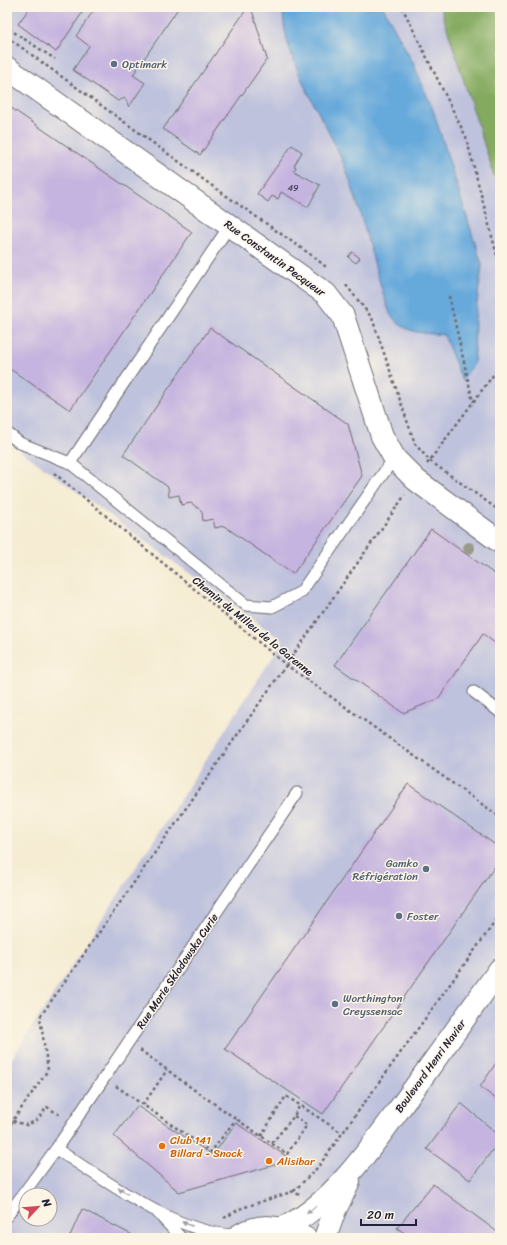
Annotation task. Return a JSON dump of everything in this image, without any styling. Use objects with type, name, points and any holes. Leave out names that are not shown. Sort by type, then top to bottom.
[{"type":"street","name":"Rue Constantin Pecqueur","points":[[7,68],[326,294],[343,316],[382,436],[395,459],[416,480],[500,542]]},
{"type":"street","name":"Boulevard Henri Navier","points":[[325,1238],[334,1210],[359,1163],[500,969]]},
{"type":"street","name":"Boulevard Henri Navier","points":[[283,1228],[298,1220],[314,1207],[359,1163]]},
{"type":"street","points":[[236,1237],[260,1227],[283,1228],[295,1232],[305,1238]]},
{"type":"lane","points":[[70,462],[230,225]]},
{"type":"lane","points":[[7,433],[20,443],[70,462],[246,604],[272,607],[301,592],[387,468],[395,459]]},
{"type":"lane","points":[[474,692],[500,712]]},
{"type":"lane","name":"Rue Marie Sklodowska Curie","points":[[7,1216],[56,1149],[297,793]]},
{"type":"lane","points":[[56,1149],[156,1211],[208,1232],[236,1237]]},
{"type":"lane","points":[[156,1211],[181,1238]]},
{"type":"path","points":[[402,7],[466,137],[500,266]]},
{"type":"path","points":[[9,29],[55,59]]},
{"type":"path","points":[[448,296],[474,402]]},
{"type":"path","points":[[7,1129],[48,1070],[40,1017],[285,664],[416,480],[500,366]]},
{"type":"path","name":"Chemin du Milieu de la Garenne","points":[[49,470],[285,664],[500,817]]},
{"type":"path","points":[[314,1207],[294,1191],[318,1167],[500,915]]},
{"type":"path","points":[[129,1042],[287,1154],[306,1124],[294,1116]]},
{"type":"path","points":[[143,1105],[167,1070]]},
{"type":"path","points":[[104,1078],[211,1152],[236,1119]]},
{"type":"path","points":[[261,1136],[286,1096],[342,1133]]},
{"type":"path","points":[[272,1143],[294,1116],[300,1105]]},
{"type":"path","points":[[13,1121],[26,1125],[36,1121],[47,1107],[73,1124]]},
{"type":"shaded area","points":[[7,7],[442,7],[441,9],[500,194],[500,1238],[7,1238],[7,1066],[283,641],[7,441]]},
{"type":"green space","points":[[442,7],[500,7],[500,194],[441,9]]},
{"type":"water","points":[[283,7],[383,7],[413,63],[433,110],[482,265],[475,318],[474,364],[462,380],[444,335],[420,333],[408,329],[396,321],[390,314],[348,175],[330,134],[298,71],[290,50],[285,29]]},
{"type":"building","points":[[30,7],[86,7],[56,52],[18,24]]},
{"type":"building","points":[[96,7],[179,7],[133,75],[145,83],[129,107],[125,98],[118,101],[73,70],[89,46],[76,36]]},
{"type":"building","points":[[248,7],[252,10],[267,59],[200,155],[163,129]]},
{"type":"building","points":[[7,105],[192,232],[70,410],[7,367]]},
{"type":"building","points":[[292,145],[302,152],[294,166],[296,167],[294,171],[320,185],[308,207],[281,192],[278,199],[272,196],[268,202],[257,194]]},
{"type":"building","points":[[352,252],[360,258],[356,263],[348,257]]},
{"type":"building","points":[[210,328],[348,424],[362,476],[293,574],[224,526],[215,528],[213,519],[203,521],[202,511],[191,503],[181,505],[179,495],[169,497],[168,487],[123,455]]},
{"type":"building","points":[[431,529],[500,578],[500,647],[483,634],[438,699],[403,713],[335,665]]},
{"type":"building","points":[[408,784],[500,848],[500,859],[323,1114],[225,1049]]},
{"type":"building","points":[[500,1057],[500,1102],[480,1087]]},
{"type":"building","points":[[461,1103],[500,1136],[500,1140],[470,1180],[427,1149]]},
{"type":"building","name":"Club 141 Billard - Snack","points":[[137,1106],[213,1155],[236,1123],[292,1160],[179,1192],[114,1136]]},
{"type":"building","points":[[433,1184],[500,1234],[500,1238],[412,1238],[397,1228]]},
{"type":"building","points":[[82,1209],[138,1238],[69,1238]]},
{"type":"place","name":"Optimark","points":[[114,64]]},
{"type":"place","name":"Gamko Réfrigération","points":[[426,869]]},
{"type":"place","name":"Foster","points":[[399,916]]},
{"type":"place","name":"Worthington Creyssensac","points":[[335,1004]]},
{"type":"place","name":"Club 141 Billard - Snack","points":[[162,1146]]},
{"type":"place","name":"Alisibar","points":[[269,1161]]}]
